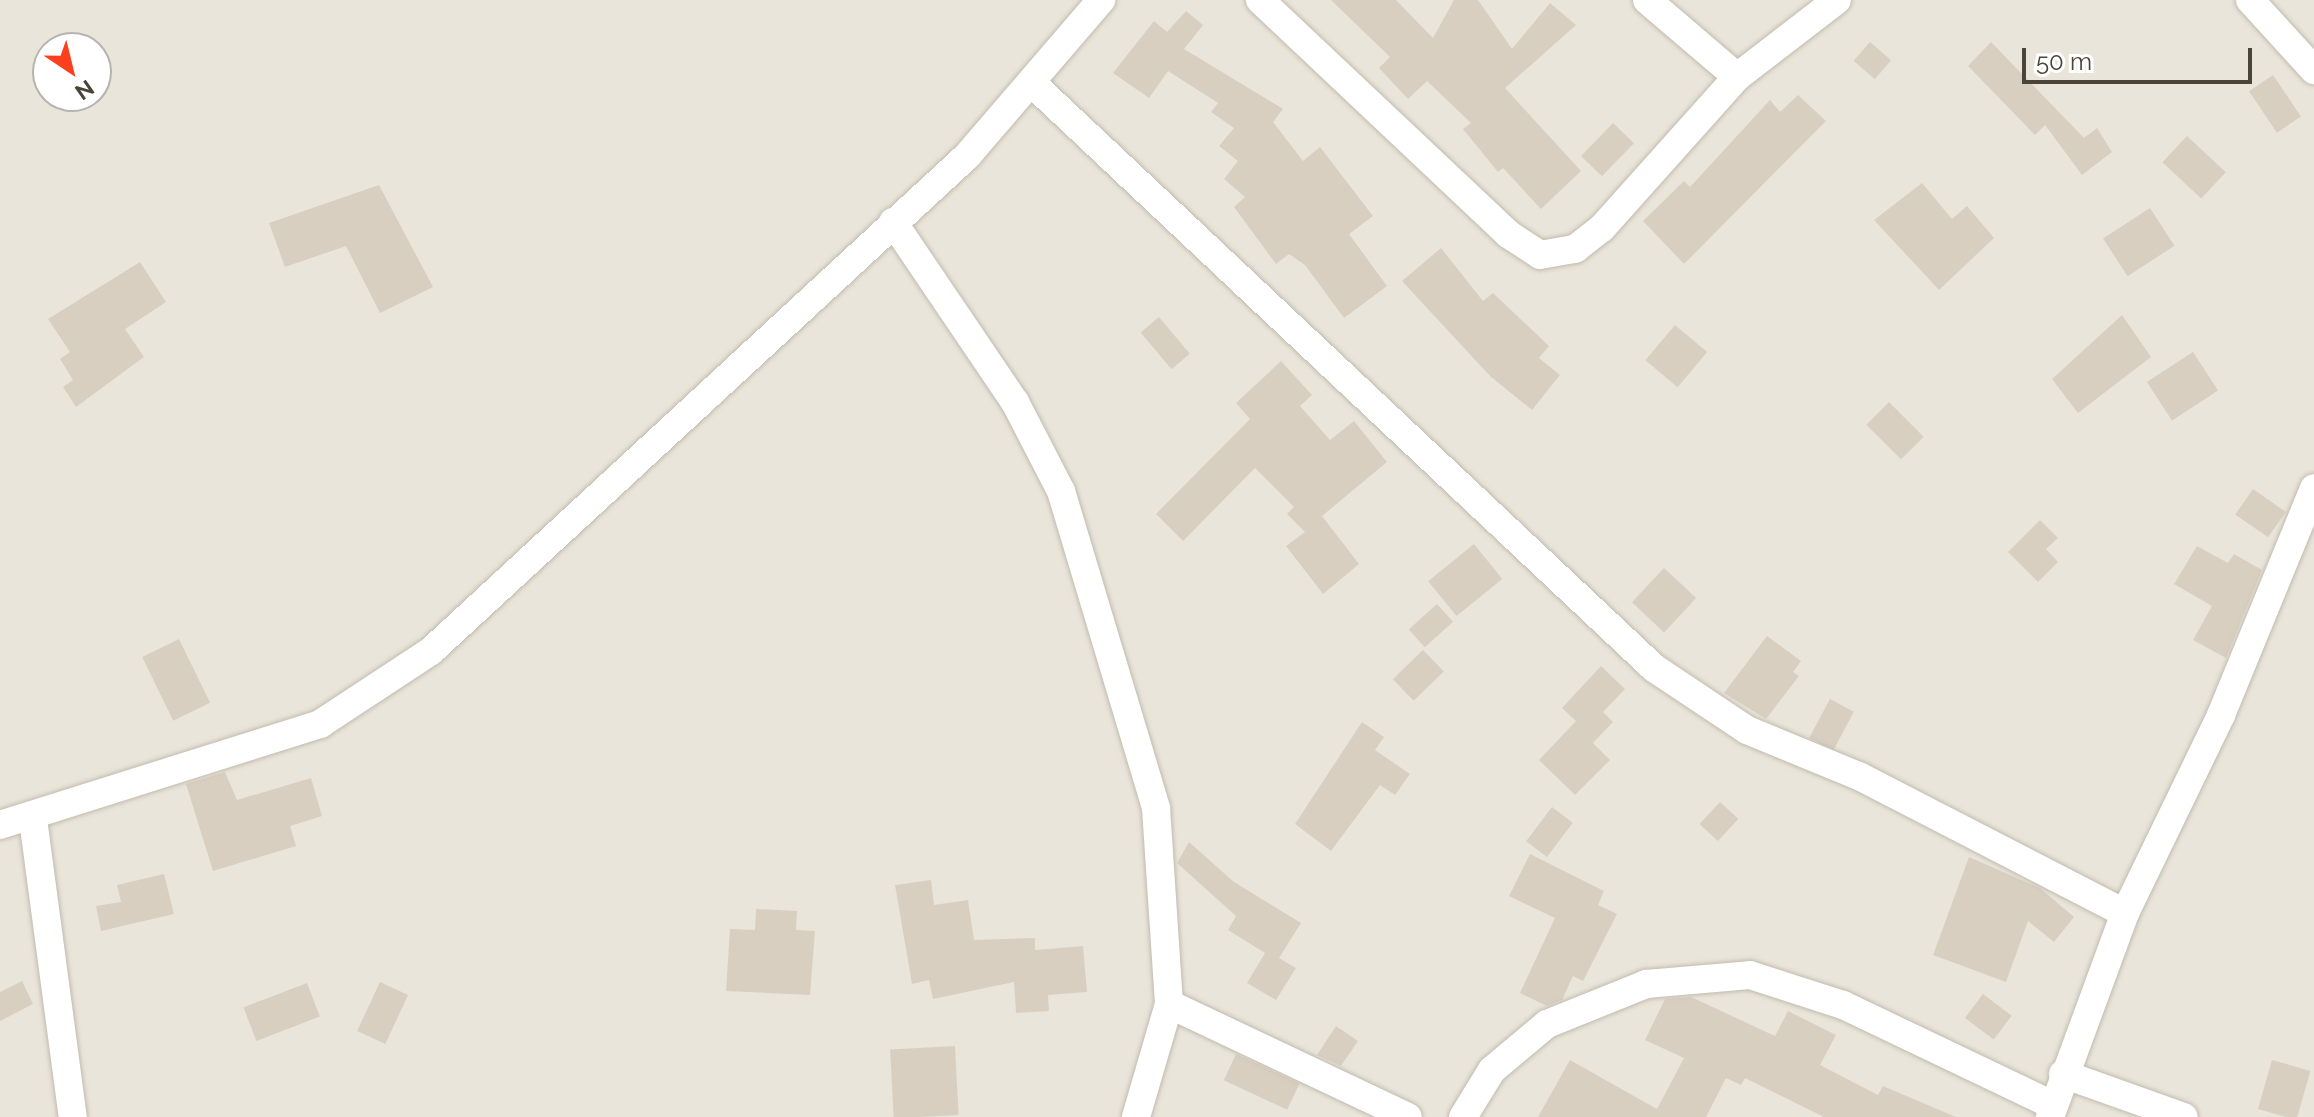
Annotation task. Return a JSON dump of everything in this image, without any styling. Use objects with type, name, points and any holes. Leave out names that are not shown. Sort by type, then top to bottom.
[{"type":"street","points":[[0,825],[33,819],[320,724],[431,651],[893,222],[1034,85],[1101,0]]},
{"type":"street","points":[[1260,0],[1508,234],[1540,255],[1575,249],[1602,228],[1737,77],[1837,0]]},
{"type":"street","points":[[1647,0],[1737,77]]},
{"type":"street","points":[[2250,0],[2314,70]]},
{"type":"street","points":[[1034,85],[1361,399],[1666,677],[1747,730],[1861,777],[2125,913]]},
{"type":"street","points":[[893,222],[1015,402],[1061,491],[1086,559],[1156,808],[1169,1004],[1136,1117]]},
{"type":"street","points":[[1463,1117],[1492,1070],[1547,1024],[1646,984],[1750,975],[1856,1010],[2051,1111],[2125,913],[2221,715],[2314,488]]},
{"type":"street","points":[[33,819],[73,1117]]},
{"type":"street","points":[[1169,1004],[1408,1117]]},
{"type":"street","points":[[2063,1074],[2184,1117]]},
{"type":"shaded area","points":[[0,0],[2314,0],[2314,1117],[0,1117]]},
{"type":"building","points":[[1331,0],[1396,0],[1433,38],[1454,0],[1478,0],[1512,49],[1550,3],[1576,25],[1505,88],[1581,171],[1541,209],[1503,168],[1498,172],[1463,129],[1471,123],[1427,81],[1408,99],[1379,68],[1390,57]]},
{"type":"building","points":[[1186,11],[1203,25],[1184,49],[1283,109],[1273,122],[1303,161],[1320,147],[1373,216],[1349,234],[1387,286],[1344,318],[1305,265],[1289,254],[1276,264],[1234,207],[1245,197],[1224,179],[1238,161],[1219,146],[1234,128],[1211,112],[1218,103],[1168,71],[1149,98],[1113,73],[1154,21],[1167,32]]},
{"type":"building","points":[[1870,42],[1891,60],[1875,79],[1854,61]]},
{"type":"building","points":[[1991,42],[2084,138],[2097,128],[2112,152],[2082,175],[2045,125],[2035,135],[1968,66]]},
{"type":"building","points":[[2273,75],[2301,116],[2277,133],[2249,91]]},
{"type":"building","points":[[1798,95],[1826,121],[1684,264],[1643,221],[1684,181],[1690,187],[1770,100],[1780,112]]},
{"type":"building","points":[[1613,123],[1634,143],[1602,176],[1581,156]]},
{"type":"building","points":[[2187,136],[2226,172],[2201,198],[2162,162]]},
{"type":"building","points":[[1922,183],[1952,219],[1967,206],[1994,238],[1939,290],[1874,220]]},
{"type":"building","points":[[379,185],[433,287],[380,313],[346,246],[285,267],[269,223]]},
{"type":"building","points":[[2150,208],[2175,246],[2128,276],[2103,238]]},
{"type":"building","points":[[1441,248],[1483,301],[1493,293],[1549,346],[1539,358],[1560,375],[1532,410],[1490,376],[1402,281]]},
{"type":"building","points":[[140,262],[166,302],[125,329],[144,357],[76,407],[63,387],[73,380],[60,359],[70,352],[48,319]]},
{"type":"building","points":[[2122,315],[2151,357],[2078,413],[2052,379]]},
{"type":"building","points":[[1159,317],[1190,354],[1171,369],[1141,332]]},
{"type":"building","points":[[1675,325],[1707,352],[1678,387],[1645,360]]},
{"type":"building","points":[[2193,352],[2218,391],[2172,421],[2147,382]]},
{"type":"building","points":[[1281,361],[1312,395],[1300,406],[1330,440],[1354,421],[1387,462],[1322,516],[1359,564],[1323,594],[1286,546],[1305,532],[1287,514],[1294,507],[1255,468],[1183,541],[1156,514],[1250,419],[1236,403]]},
{"type":"building","points":[[1889,402],[1924,437],[1901,459],[1866,425]]},
{"type":"building","points":[[2253,489],[2286,512],[2268,537],[2235,514]]},
{"type":"building","points":[[2040,520],[2058,538],[2046,549],[2058,562],[2038,582],[2008,552]]},
{"type":"building","points":[[1474,544],[1502,579],[1456,616],[1428,581]]},
{"type":"building","points":[[2197,546],[2228,563],[2234,554],[2262,570],[2226,658],[2193,640],[2212,606],[2174,584]]},
{"type":"building","points":[[1664,568],[1696,598],[1664,632],[1632,602]]},
{"type":"building","points":[[1437,604],[1453,622],[1425,647],[1409,629]]},
{"type":"building","points":[[1767,636],[1801,661],[1793,672],[1799,676],[1766,719],[1724,693]]},
{"type":"building","points":[[179,639],[210,703],[173,721],[142,657]]},
{"type":"building","points":[[1423,650],[1444,672],[1414,701],[1393,679]]},
{"type":"building","points":[[1601,666],[1625,689],[1603,712],[1613,722],[1593,743],[1610,760],[1575,795],[1539,760],[1576,721],[1562,708]]},
{"type":"building","points":[[1830,699],[1854,712],[1833,751],[1809,738]]},
{"type":"building","points":[[1362,722],[1384,737],[1375,750],[1410,774],[1395,795],[1380,785],[1331,851],[1295,824]]},
{"type":"building","points":[[225,772],[237,800],[311,778],[322,816],[290,826],[296,846],[213,871],[186,784]]},
{"type":"building","points":[[1720,802],[1738,819],[1718,841],[1700,824]]},
{"type":"building","points":[[1552,807],[1573,823],[1547,857],[1526,841]]},
{"type":"building","points":[[1189,842],[1234,882],[1301,923],[1279,958],[1296,968],[1276,1000],[1247,983],[1265,953],[1228,930],[1236,916],[1177,863]]},
{"type":"building","points":[[1530,854],[1604,891],[1598,905],[1617,914],[1583,981],[1573,976],[1562,1000],[1547,1006],[1520,993],[1555,918],[1509,896]]},
{"type":"building","points":[[1969,857],[2040,888],[2074,917],[2054,942],[2028,921],[2006,982],[1933,955]]},
{"type":"building","points":[[164,874],[174,914],[101,931],[96,906],[121,902],[117,885]]},
{"type":"building","points":[[931,880],[934,905],[968,900],[974,940],[1035,938],[1035,950],[1083,946],[1087,992],[1048,995],[1049,1011],[1016,1013],[1014,982],[933,999],[929,980],[912,984],[895,885]]},
{"type":"building","points":[[756,909],[797,911],[796,930],[815,931],[810,995],[726,991],[730,929],[755,930]]},
{"type":"building","points":[[22,981],[33,1004],[0,1021],[0,992]]},
{"type":"building","points":[[380,982],[408,995],[385,1044],[357,1031]]},
{"type":"building","points":[[307,983],[320,1017],[256,1041],[244,1007]]},
{"type":"building","points":[[1983,994],[2012,1016],[1994,1040],[1965,1018]]},
{"type":"building","points":[[1691,997],[1775,1036],[1788,1011],[1836,1035],[1820,1065],[1878,1095],[1883,1086],[1956,1117],[1824,1117],[1745,1078],[1741,1085],[1726,1078],[1706,1117],[1538,1117],[1570,1060],[1657,1109],[1684,1058],[1645,1040],[1665,999]]},
{"type":"building","points":[[1336,1026],[1358,1041],[1341,1066],[1317,1055]]},
{"type":"building","points":[[955,1046],[959,1115],[894,1117],[890,1049]]},
{"type":"building","points":[[1236,1054],[1299,1084],[1287,1110],[1224,1080]]},
{"type":"building","points":[[2272,1060],[2310,1071],[2297,1117],[2258,1109]]}]
